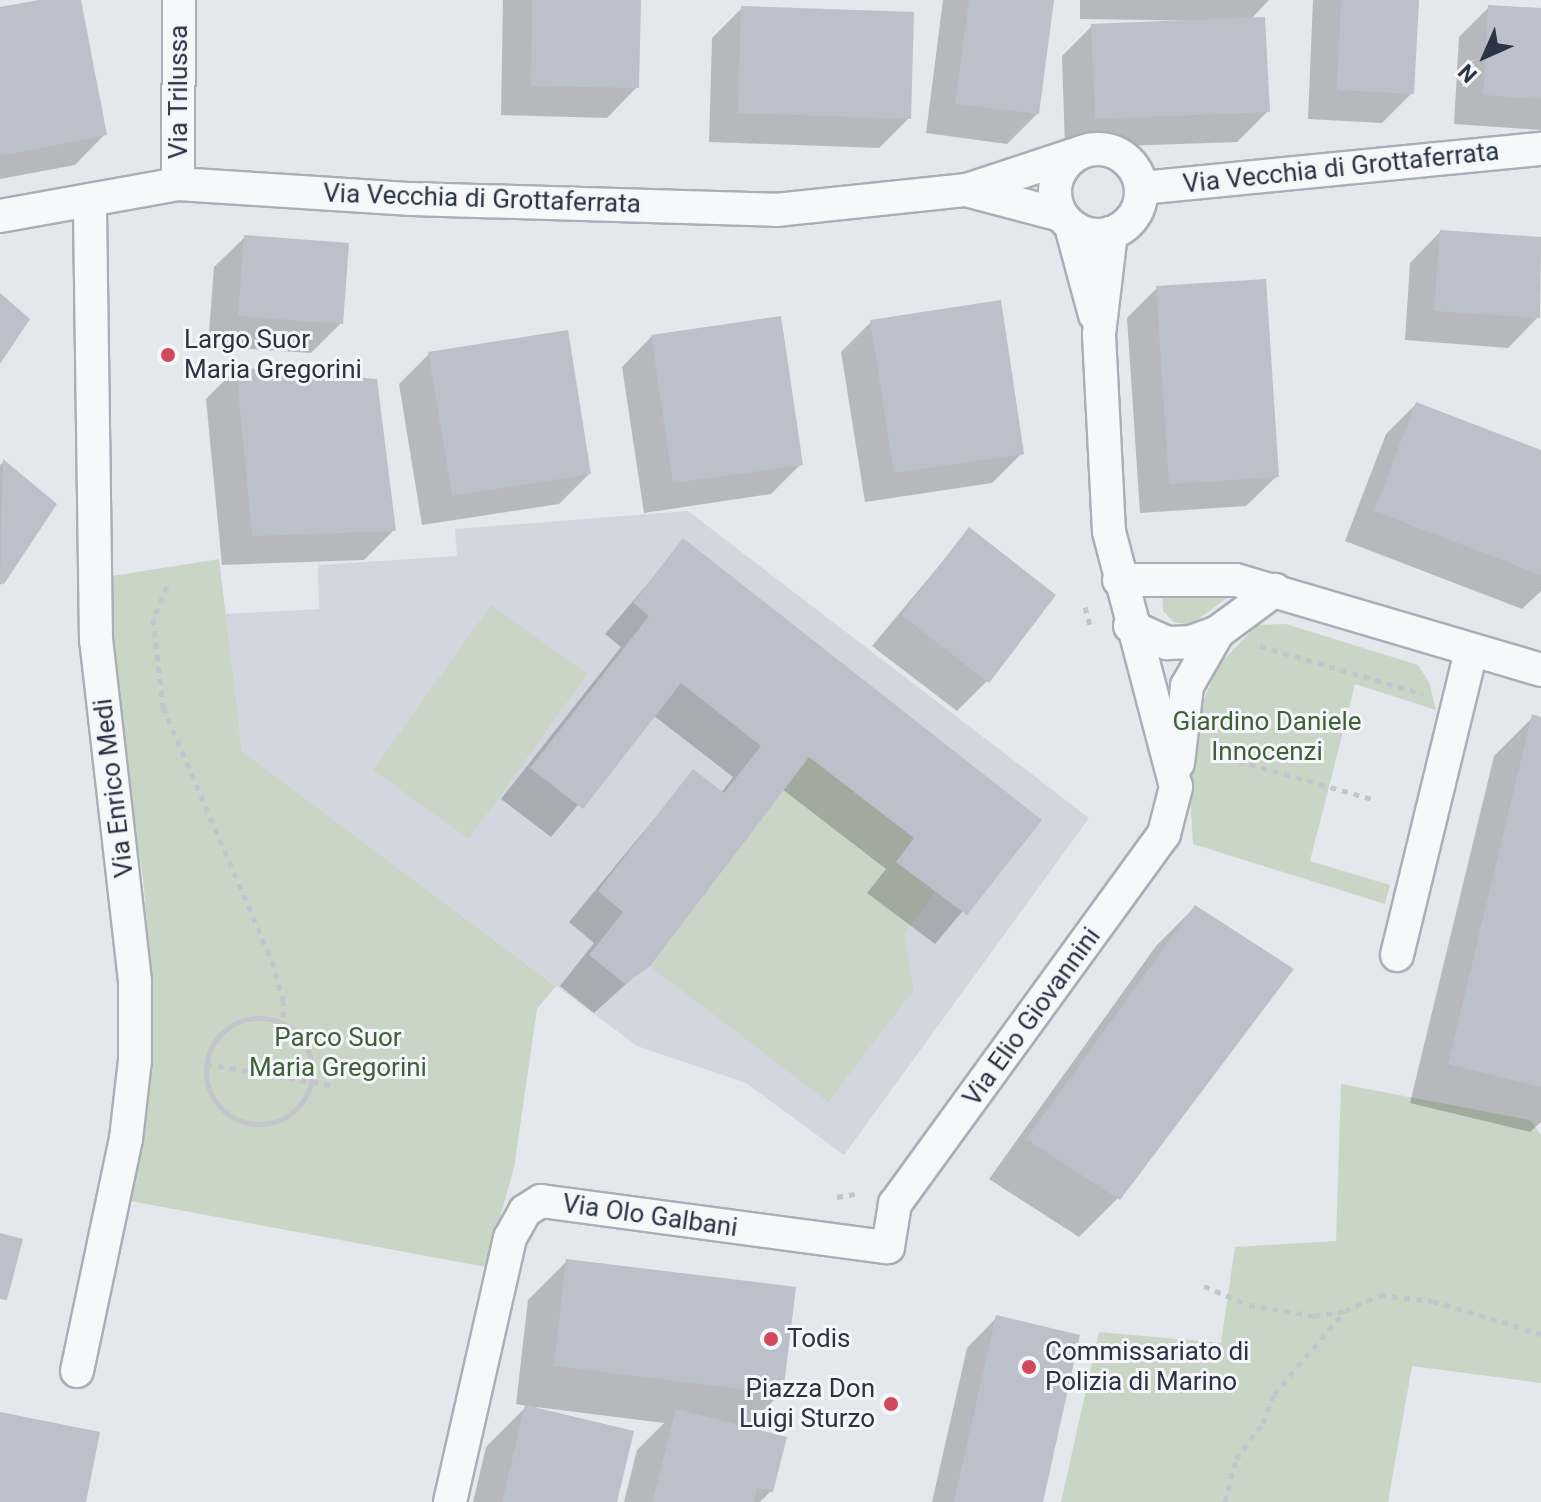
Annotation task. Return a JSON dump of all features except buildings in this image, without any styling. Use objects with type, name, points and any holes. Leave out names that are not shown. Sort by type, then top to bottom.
[{"type":"street","name":"Via Trilussa","points":[[178,184],[179,0]]},
{"type":"street","points":[[1066,221],[1097,236],[1111,233],[1134,216],[1141,188],[1129,162],[1117,153],[1090,149],[1076,154],[1058,175],[1056,203],[1066,221],[1099,334]]},
{"type":"street","name":"Via Vecchia di Grottaferrata","points":[[1141,188],[1541,149]]},
{"type":"street","name":"Via Vecchia di Grottaferrata","points":[[0,216],[178,184],[412,199],[776,210],[967,190],[1076,154]]},
{"type":"street","name":"Via Vecchia di Grottaferrata","points":[[967,190],[1066,221]]},
{"type":"street","name":"Via Enrico Medi","points":[[77,1371],[123,1154],[135,1060],[135,981],[96,640],[90,200]]},
{"type":"street","points":[[1099,334],[1111,233]]},
{"type":"street","name":"Via Elio Giovannini","points":[[1099,334],[1109,532],[1130,626],[1176,787]]},
{"type":"street","points":[[1119,580],[1214,577],[1275,590],[1541,670]]},
{"type":"street","points":[[1130,626],[1178,644],[1218,632],[1275,590]]},
{"type":"street","name":"Via Elio Giovannini","points":[[888,1247],[895,1204],[1157,846],[1173,811],[1187,686],[1218,632]]},
{"type":"street","points":[[1397,955],[1471,651]]},
{"type":"street","name":"Via Olo Galbani","points":[[450,1502],[510,1238],[515,1222],[541,1201],[888,1247]]},
{"type":"path","points":[[167,586],[153,619],[163,707],[272,961],[283,1000],[283,1024]]},
{"type":"path","points":[[1085,607],[1094,637]]},
{"type":"path","points":[[1214,754],[1372,799]]},
{"type":"path","points":[[250,1018],[283,1024],[307,1048],[311,1081],[293,1113],[269,1124],[241,1122],[213,1100],[206,1064],[210,1048],[234,1024],[250,1018]]},
{"type":"path","points":[[206,1064],[330,1085]]},
{"type":"path","points":[[837,1197],[863,1192],[874,1184]]},
{"type":"path","points":[[1204,1286],[1249,1305],[1287,1313],[1345,1311],[1380,1295],[1420,1300],[1541,1334]]},
{"type":"path","points":[[1225,1502],[1236,1459],[1263,1423],[1274,1394],[1345,1311]]},
{"type":"shaded area","points":[[688,511],[1089,818],[844,1155],[746,1083],[637,1046],[242,751],[224,614],[319,609],[318,565],[457,556],[455,529]]},
{"type":"green space","name":"Parco Suor Maria Gregorini","points":[[219,559],[242,751],[556,986],[537,1009],[514,1168],[486,1267],[125,1200],[153,1067],[151,977],[143,877],[101,637],[106,577]]},
{"type":"green space","points":[[1162,594],[1229,596],[1191,625],[1174,622],[1163,611]]},
{"type":"green space","points":[[491,605],[587,674],[469,839],[373,770]]},
{"type":"green space","name":"Giardino Daniele Innocenzi","points":[[1286,624],[1418,665],[1429,682],[1436,710],[1355,684],[1310,861],[1390,885],[1385,904],[1193,844],[1188,762],[1198,715],[1217,667],[1257,625]]},
{"type":"green space","points":[[809,757],[914,838],[896,862],[935,892],[904,934],[914,990],[828,1102],[650,966]]},
{"type":"green space","points":[[1341,1084],[1530,1120],[1541,1135],[1541,1383],[1412,1366],[1388,1502],[1061,1502],[1099,1332],[1221,1343],[1235,1247],[1336,1241]]},
{"type":"place","name":"Largo Suor Maria Gregorini","points":[[168,355]]},
{"type":"place","name":"Todis","points":[[771,1339]]},
{"type":"place","name":"Commissariato di Polizia di Marino","points":[[1029,1367]]},
{"type":"place","name":"Piazza Don Luigi Sturzo","points":[[891,1404]]}]
